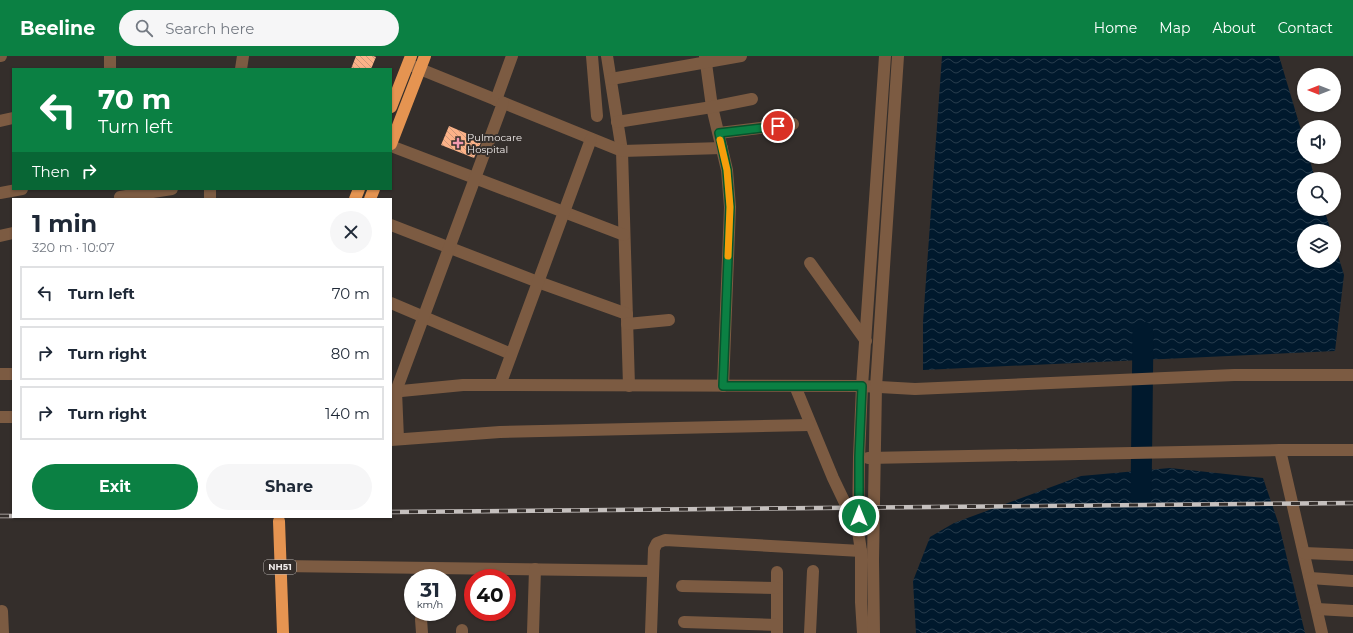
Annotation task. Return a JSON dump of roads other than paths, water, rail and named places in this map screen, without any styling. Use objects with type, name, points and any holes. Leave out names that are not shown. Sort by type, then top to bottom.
[{"type":"highway","points":[[392,142],[424,56]]},
{"type":"highway","points":[[392,103],[409,60]]},
{"type":"highway","name":"NH51","points":[[279,521],[282,633]]},
{"type":"street","points":[[110,56],[110,68]]},
{"type":"street","points":[[241,68],[243,56]]},
{"type":"street","points":[[512,56],[475,178],[424,317],[394,392],[395,439],[500,432],[809,425]]},
{"type":"street","points":[[592,56],[596,116]]},
{"type":"street","points":[[607,56],[622,151],[629,386]]},
{"type":"street","points":[[611,79],[705,59],[741,56]]},
{"type":"street","points":[[862,633],[861,551],[858,531],[859,457],[862,386],[885,56]]},
{"type":"street","points":[[874,633],[873,560],[876,387],[898,56]]},
{"type":"street","points":[[705,59],[712,107],[727,170],[730,207],[723,386]]},
{"type":"street","points":[[409,60],[420,69],[622,151],[722,148]]},
{"type":"street","points":[[617,122],[752,99]]},
{"type":"street","points":[[881,107],[895,108]]},
{"type":"street","points":[[0,121],[12,118]]},
{"type":"street","points":[[719,133],[793,124]]},
{"type":"street","points":[[500,385],[591,139]]},
{"type":"street","points":[[392,145],[624,235]]},
{"type":"street","points":[[0,193],[18,190]]},
{"type":"street","points":[[119,195],[163,190]]},
{"type":"street","points":[[392,225],[538,282],[627,319],[669,320]]},
{"type":"street","points":[[0,236],[12,233]]},
{"type":"street","points":[[810,263],[866,341]]},
{"type":"street","points":[[392,303],[511,354]]},
{"type":"street","points":[[0,374],[12,374]]},
{"type":"street","points":[[394,392],[463,385],[862,386],[915,389],[1234,375],[1353,375]]},
{"type":"street","points":[[794,386],[809,425],[833,478],[873,560]]},
{"type":"street","points":[[0,417],[12,417]]},
{"type":"street","points":[[859,457],[875,458],[1280,450],[1353,450]]},
{"type":"street","points":[[1280,450],[1322,633]]},
{"type":"street","points":[[650,633],[652,571],[654,549],[657,542],[665,540],[861,551]]},
{"type":"street","points":[[1304,553],[1353,555]]},
{"type":"street","points":[[280,566],[652,571]]},
{"type":"street","points":[[533,633],[535,569]]},
{"type":"street","points":[[810,633],[813,571]]},
{"type":"street","points":[[684,622],[777,629],[777,572]]},
{"type":"street","points":[[1310,578],[1353,581]]},
{"type":"street","points":[[682,586],[777,588]]},
{"type":"street","points":[[1317,609],[1353,610]]},
{"type":"street","points":[[2,611],[3,633]]},
{"type":"street","points":[[421,621],[422,633]]},
{"type":"water","points":[[942,56],[1279,56],[1298,120],[1297,164],[1311,164],[1313,172],[1297,172],[1297,216],[1326,216],[1329,224],[1297,224],[1297,268],[1341,268],[1341,265],[1344,275],[1335,351],[923,370],[923,322]]},
{"type":"water","points":[[1170,468],[1263,478],[1279,525],[1305,633],[916,633],[913,581],[930,537],[954,523],[1081,476]]},
{"type":"waterway","points":[[1141,498],[1143,332]]},
{"type":"railway","points":[[392,512],[1353,503]]},
{"type":"railway","points":[[0,516],[12,516]]},
{"type":"place","name":"Pulmocare Hospital","points":[[458,143]]}]
